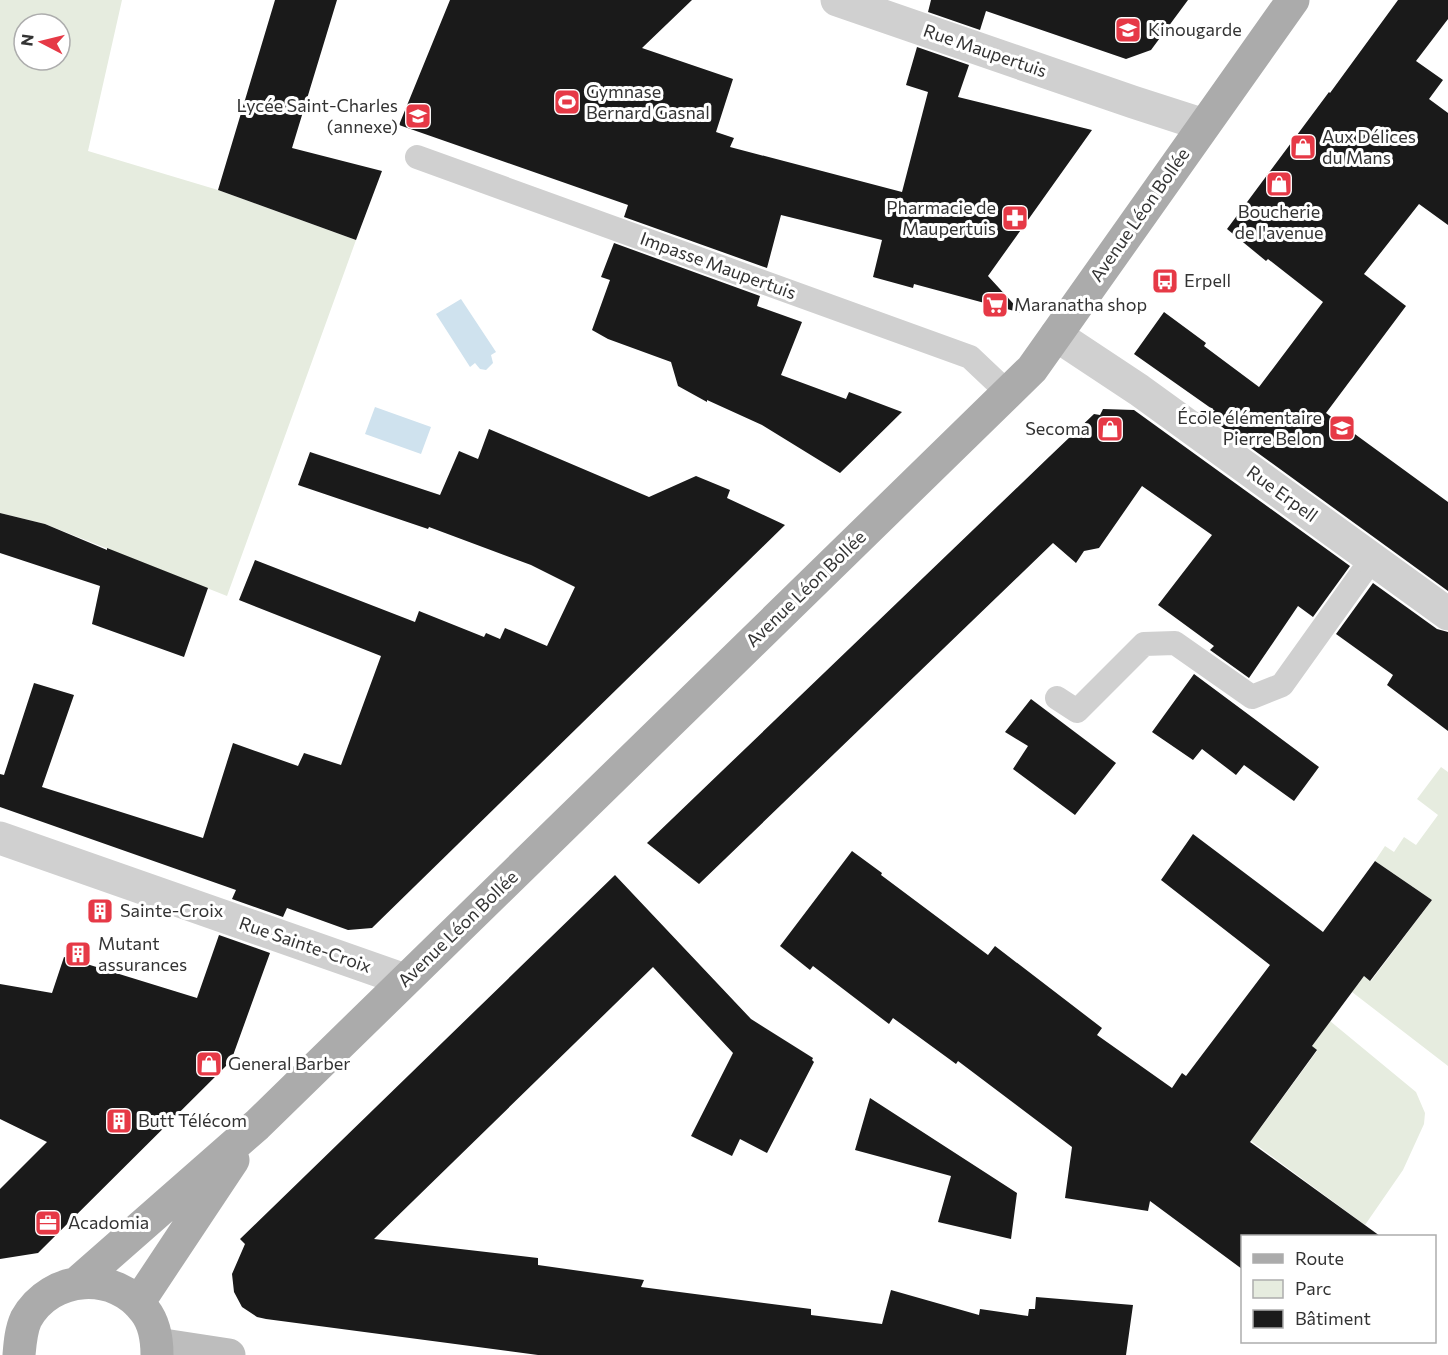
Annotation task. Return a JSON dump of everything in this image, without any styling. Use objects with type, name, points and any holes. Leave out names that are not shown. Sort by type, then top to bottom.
[{"type":"main road","name":"Avenue Léon Bollée","points":[[76,1283],[256,1125],[1032,369],[1293,0]]},
{"type":"main road","name":"Avenue Léon Bollée","points":[[138,1303],[256,1125]]},
{"type":"main road","points":[[19,1355],[22,1331],[13,1318],[47,1295],[76,1283],[99,1283],[110,1286],[121,1290],[138,1303],[151,1322],[157,1349],[229,1355]]},
{"type":"street","name":"Rue Maupertuis","points":[[837,0],[1133,102],[1204,124]]},
{"type":"street","name":"Rue Erpell","points":[[1056,335],[1139,390],[1448,614]]},
{"type":"street","name":"Rue Sainte-Croix","points":[[0,838],[405,980]]},
{"type":"lane","name":"Impasse Maupertuis","points":[[417,157],[970,357],[1007,393]]},
{"type":"lane","points":[[1057,698],[1077,711],[1144,644],[1175,643],[1252,697],[1282,685],[1372,559]]},
{"type":"green space","points":[[0,0],[122,0],[88,151],[218,190],[356,240],[227,596],[45,524],[0,513]]},
{"type":"green space","points":[[1441,767],[1448,772],[1448,1066],[1352,992],[1364,976],[1371,981],[1432,900],[1375,861],[1385,846],[1394,852],[1404,837],[1416,845],[1438,815],[1417,799]]},
{"type":"green space","points":[[1330,1021],[1416,1092],[1425,1113],[1424,1124],[1403,1170],[1365,1225],[1236,1130],[1259,1130],[1317,1051],[1312,1046]]},
{"type":"water","points":[[461,299],[496,352],[491,355],[493,363],[486,370],[480,369],[475,363],[470,367],[436,314]]},
{"type":"water","points":[[375,407],[431,427],[421,454],[365,434]]},
{"type":"building","points":[[275,0],[337,0],[292,148],[382,171],[356,240],[218,190]]},
{"type":"building","points":[[450,0],[692,0],[642,48],[733,79],[716,132],[734,138],[730,147],[902,192],[928,92],[906,85],[917,47],[969,65],[958,97],[1092,130],[988,276],[1022,313],[914,284],[913,288],[873,277],[882,240],[781,215],[767,268],[624,217],[628,205],[399,125]]},
{"type":"building","points":[[931,0],[1188,0],[1151,50],[1126,59],[986,11],[980,30],[928,12]]},
{"type":"building","points":[[1398,0],[1448,0],[1448,19],[1416,61],[1443,80],[1429,99],[1448,113],[1448,225],[1419,204],[1364,274],[1406,306],[1326,413],[1448,502],[1448,591],[1200,411],[1215,411],[1134,354],[1164,312],[1206,343],[1204,346],[1259,387],[1323,302],[1268,259],[1266,261],[1227,229]]},
{"type":"building","points":[[614,243],[760,296],[757,306],[802,322],[781,375],[846,399],[849,392],[902,412],[840,473],[762,425],[707,400],[707,402],[678,386],[671,362],[608,339],[592,330],[610,280],[601,277]]},
{"type":"building","points":[[1103,409],[1134,410],[1350,566],[1313,617],[1298,606],[1249,678],[1210,650],[1214,646],[1158,605],[1212,535],[1142,486],[1099,548],[1084,551],[1076,563],[1053,543],[699,884],[647,843],[1094,414],[1100,415]]},
{"type":"building","points":[[489,429],[649,497],[696,476],[730,490],[727,498],[785,525],[372,928],[348,930],[287,908],[283,917],[232,899],[236,890],[0,807],[0,774],[4,775],[34,683],[74,695],[42,787],[203,838],[233,743],[298,766],[304,753],[341,765],[381,656],[239,600],[255,560],[415,622],[419,611],[484,637],[486,633],[500,639],[505,628],[547,646],[575,587],[531,565],[429,527],[428,529],[298,485],[310,452],[440,495],[459,451],[478,459]]},
{"type":"building","points":[[0,513],[45,524],[208,588],[184,657],[92,624],[100,586],[0,553]]},
{"type":"building","points":[[1373,583],[1437,629],[1448,632],[1448,731],[1387,685],[1393,675],[1336,634]]},
{"type":"building","points":[[1194,674],[1319,767],[1294,801],[1244,765],[1236,775],[1202,749],[1193,760],[1152,732]]},
{"type":"building","points":[[1031,699],[1116,763],[1075,815],[1013,769],[1028,746],[1005,732]]},
{"type":"building","points":[[1193,834],[1323,932],[1375,861],[1432,900],[1370,981],[1364,976],[1312,1046],[1317,1050],[1250,1142],[1379,1235],[1241,1235],[1241,1268],[1150,1201],[1148,1211],[1065,1198],[1072,1147],[958,1061],[956,1064],[893,1018],[889,1024],[813,966],[810,970],[780,946],[852,851],[988,955],[995,946],[1102,1028],[1097,1035],[1172,1088],[1182,1073],[1186,1076],[1270,965],[1161,880]]},
{"type":"building","points":[[615,875],[751,1019],[813,1058],[814,1062],[767,1153],[740,1139],[732,1156],[691,1136],[733,1053],[653,967],[374,1239],[538,1258],[538,1265],[644,1280],[641,1287],[811,1309],[811,1315],[882,1324],[891,1290],[979,1315],[980,1309],[1028,1316],[1029,1309],[1035,1309],[1036,1297],[1133,1305],[1126,1355],[538,1355],[266,1319],[257,1317],[242,1307],[234,1292],[232,1274],[245,1244],[240,1239]]},
{"type":"building","points":[[219,935],[270,953],[231,1061],[38,1253],[0,1259],[0,1189],[47,1142],[0,1119],[0,984],[52,993],[64,957],[197,998]]},
{"type":"building","points":[[870,1098],[1017,1193],[1011,1239],[938,1222],[951,1176],[855,1150]]},
{"type":"place","name":"Kinougarde","points":[[1128,30]]},
{"type":"place","name":"Gymnase Bernard Gasnal","points":[[567,102]]},
{"type":"place","name":"Lycée Saint-Charles (annexe)","points":[[418,116]]},
{"type":"place","name":"Aux Délices du Mans","points":[[1303,147]]},
{"type":"place","name":"Boucherie de l'avenue","points":[[1279,184]]},
{"type":"place","name":"Pharmacie de Maupertuis","points":[[1015,218]]},
{"type":"place","name":"Erpell","points":[[1165,281]]},
{"type":"place","name":"Maranatha shop","points":[[995,305]]},
{"type":"place","name":"École élémentaire Pierre Belon","points":[[1342,428]]},
{"type":"place","name":"Secoma","points":[[1110,429]]},
{"type":"place","name":"Sainte-Croix","points":[[100,911]]},
{"type":"place","name":"Mutant assurances","points":[[78,954]]},
{"type":"place","name":"General Barber","points":[[209,1064]]},
{"type":"place","name":"Butt Télécom","points":[[119,1121]]},
{"type":"place","name":"Acadomia","points":[[48,1223]]}]
